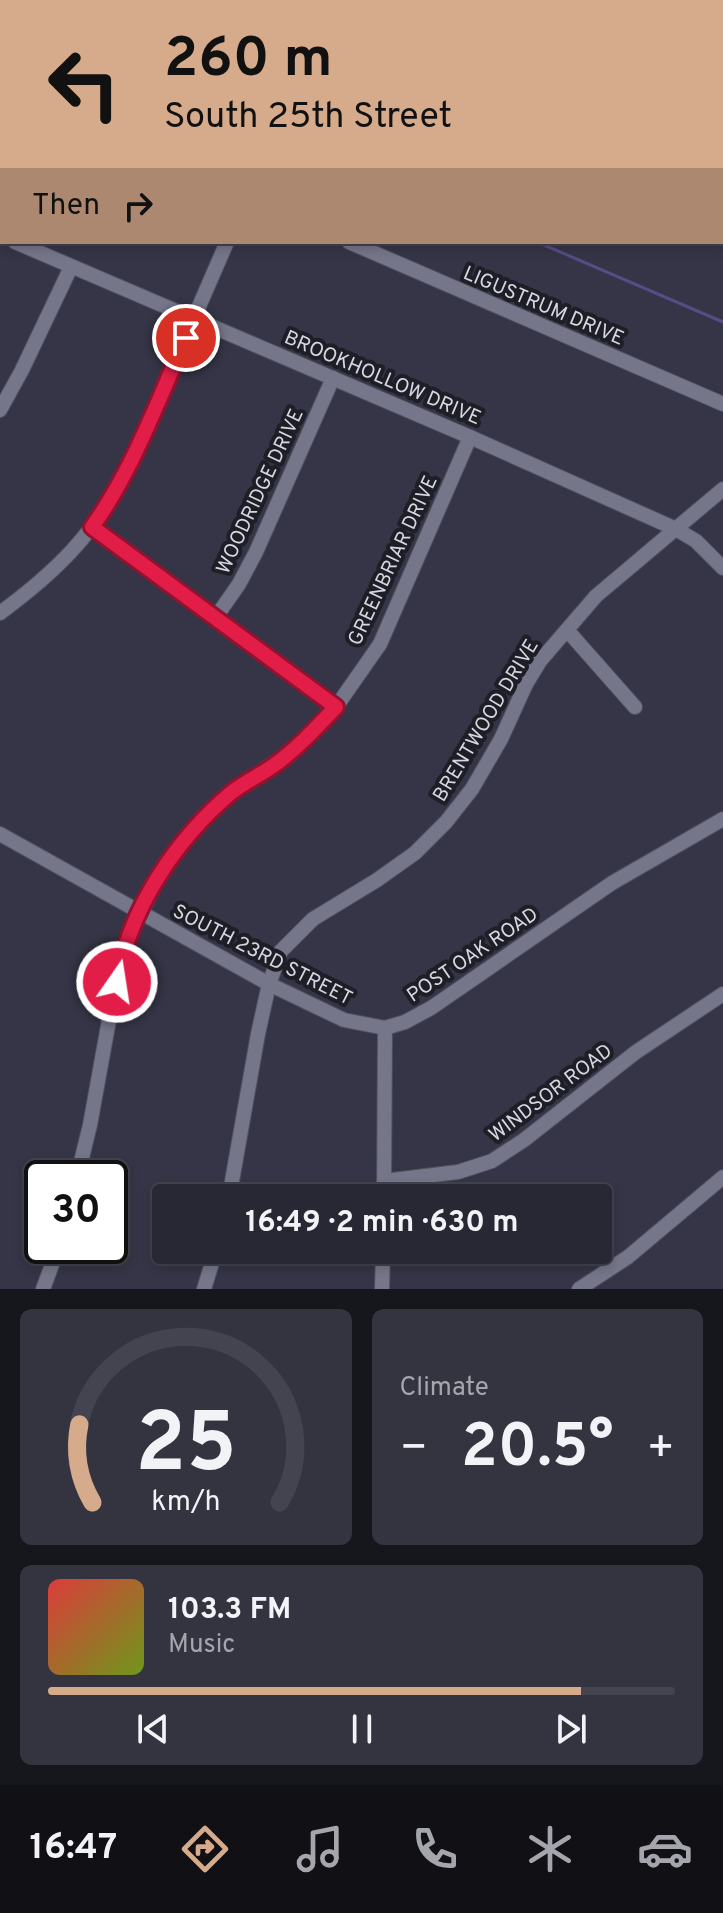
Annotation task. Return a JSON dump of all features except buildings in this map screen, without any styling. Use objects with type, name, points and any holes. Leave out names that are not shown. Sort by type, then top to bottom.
[{"type":"street","name":"BROOKHOLLOW DRIVE","points":[[19,244],[676,529],[696,541],[723,568]]},
{"type":"street","points":[[0,613],[53,572],[73,552],[110,503],[127,472],[226,244]]},
{"type":"street","name":"LIGUSTRUM DRIVE","points":[[354,244],[723,404]]},
{"type":"street","points":[[0,410],[71,267]]},
{"type":"street","name":"WOODRIDGE DRIVE","points":[[216,617],[256,552],[333,378]]},
{"type":"street","name":"GREENBRIAR DRIVE","points":[[81,1160],[121,954],[140,912],[175,849],[235,789],[299,746],[336,707],[380,644],[470,437]]},
{"type":"street","name":"BRENTWOOD DRIVE","points":[[232,1184],[269,984],[281,951],[313,919],[415,853],[446,822],[472,789],[540,661],[596,596],[723,489]]},
{"type":"street","points":[[92,527],[336,707]]},
{"type":"street","points":[[567,630],[635,707]]},
{"type":"street","name":"POST OAK ROAD","points":[[385,1028],[405,1022],[431,1008],[612,883],[723,819]]},
{"type":"street","name":"SOUTH 23RD STREET","points":[[2,841],[140,912],[269,984],[344,1020],[385,1028]]},
{"type":"street","name":"WINDSOR ROAD","points":[[384,1181],[458,1172],[492,1161],[524,1140],[636,1052],[723,994]]},
{"type":"street","points":[[384,1181],[385,1028]]},
{"type":"street","points":[[579,1289],[628,1257],[723,1177]]},
{"type":"street","points":[[43,1289],[52,1264]]},
{"type":"street","points":[[204,1289],[212,1264]]},
{"type":"street","points":[[382,1289],[383,1264]]},
{"type":"waterway","points":[[542,244],[723,322]]},
{"type":"route","points":[[117,982],[121,954],[129,934],[175,849],[235,789],[299,746],[336,707],[92,527],[127,472],[186,338]]}]
